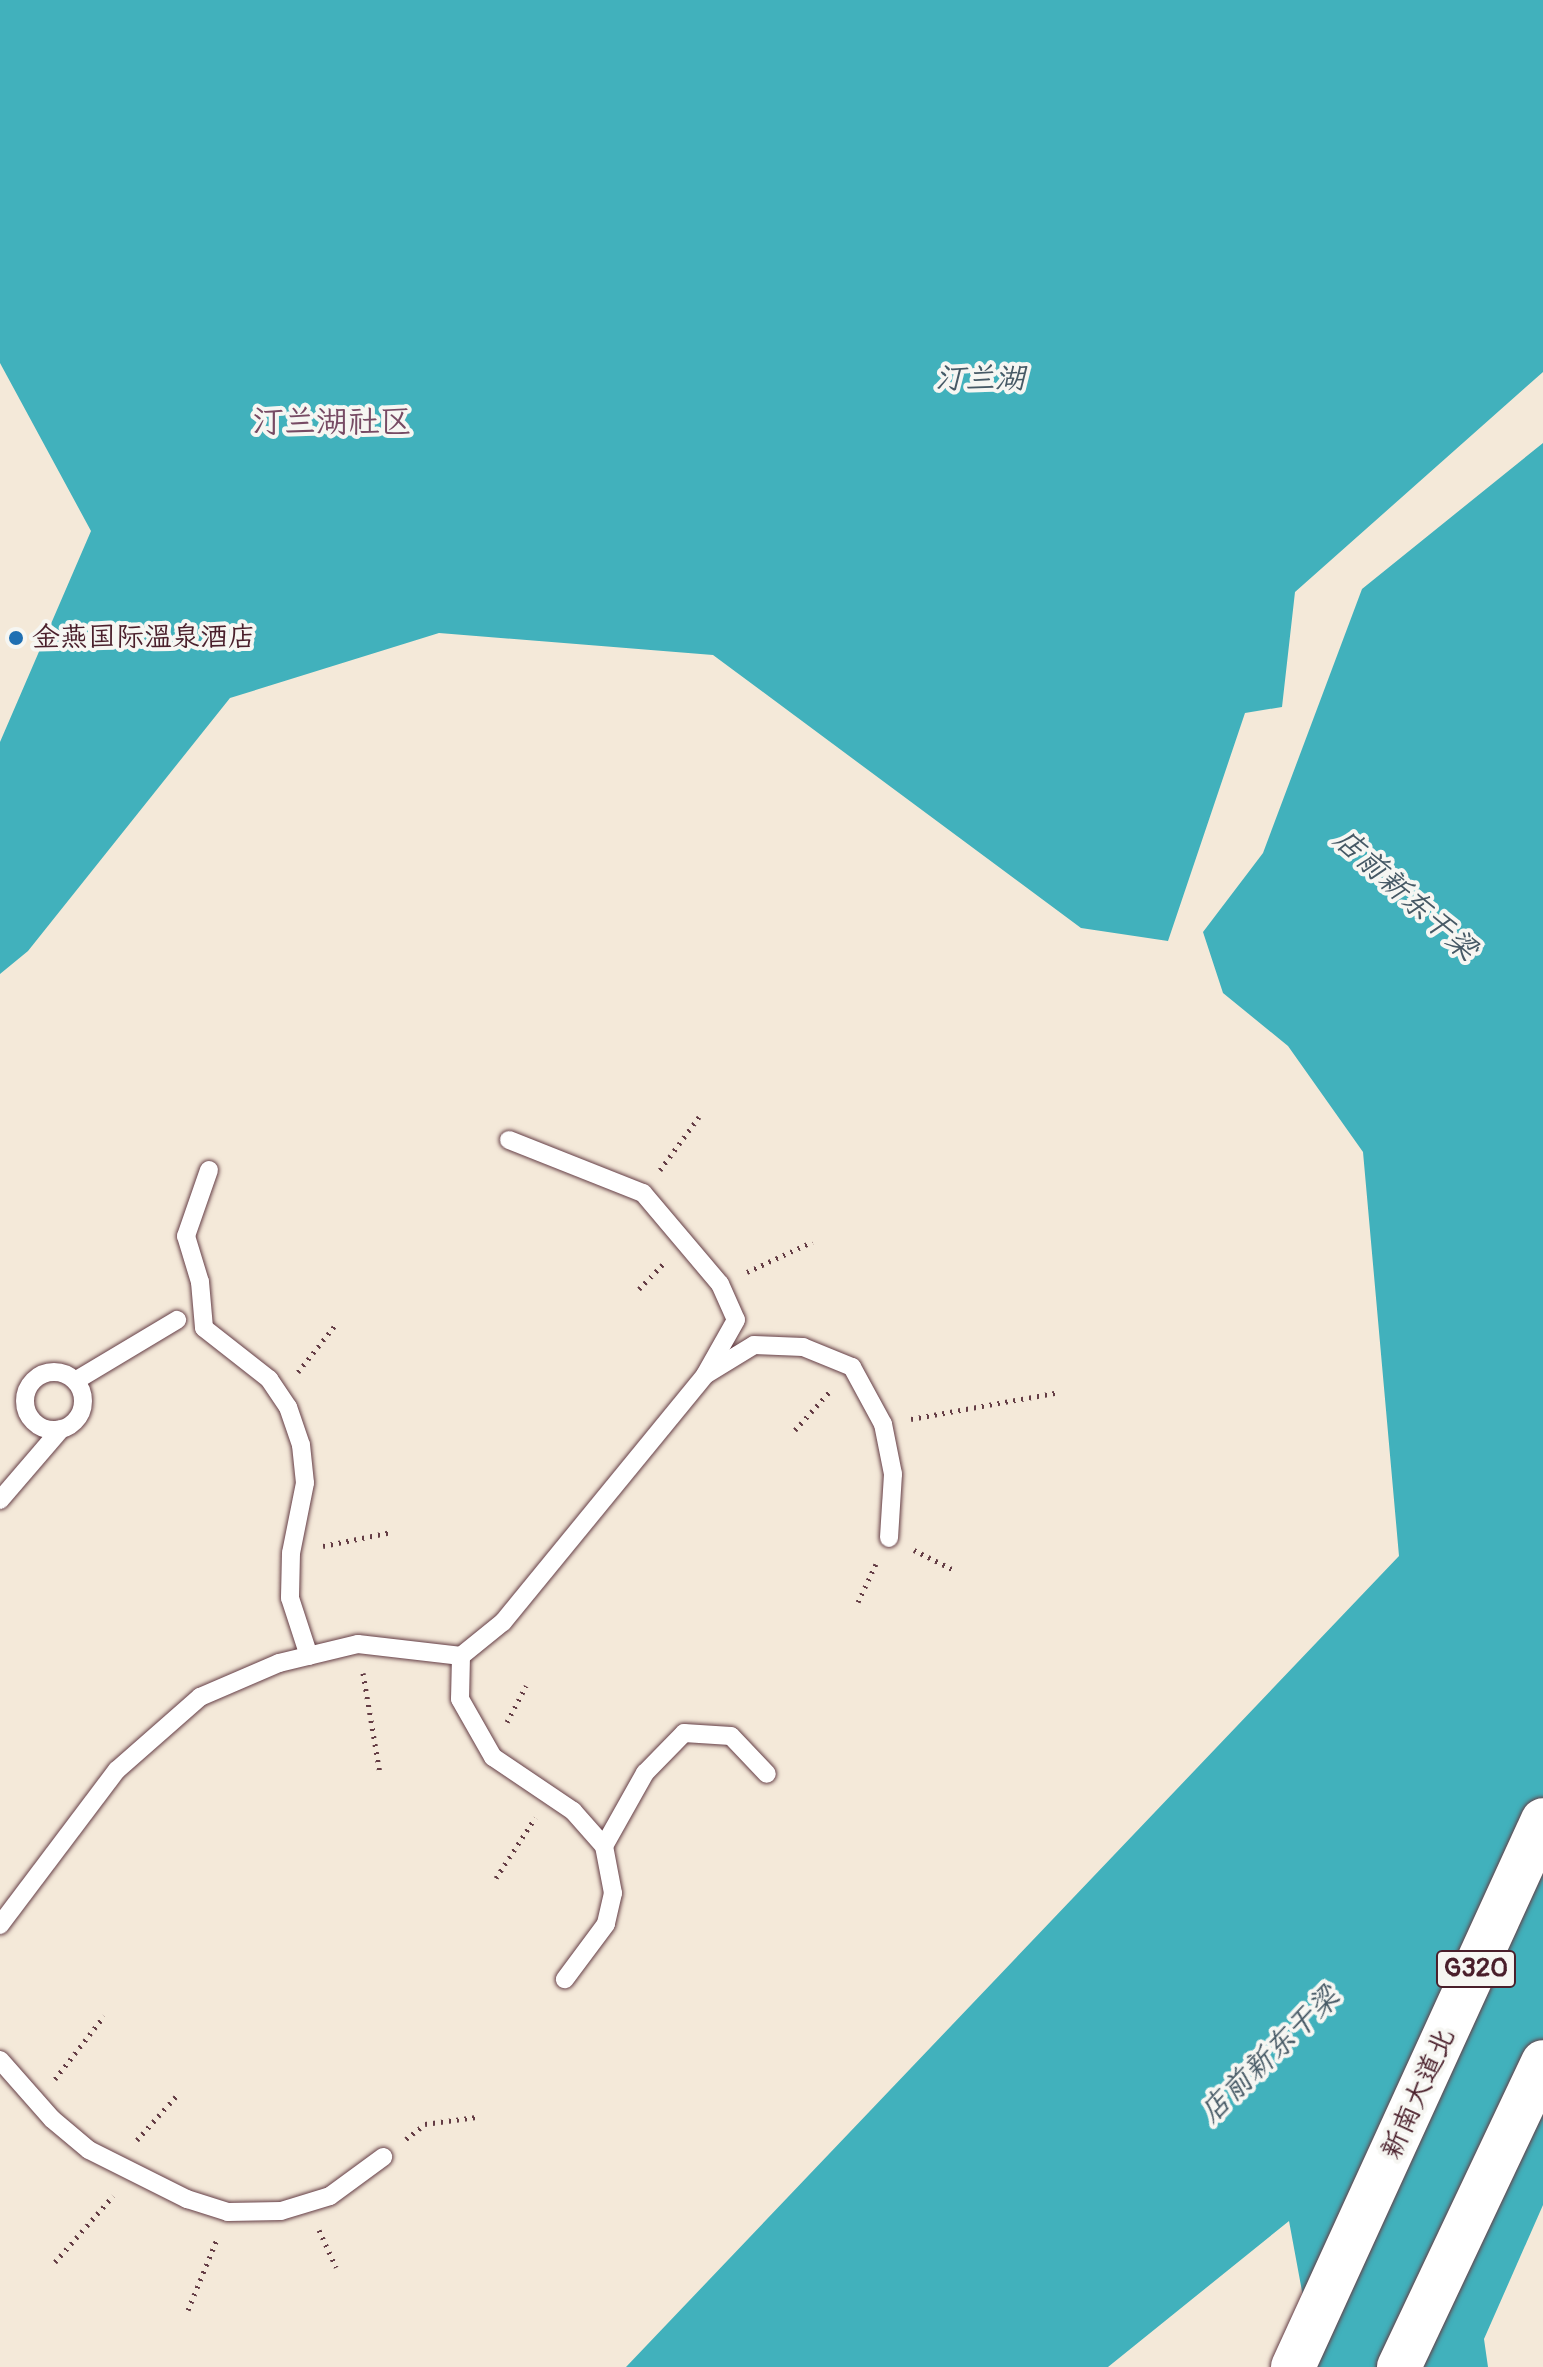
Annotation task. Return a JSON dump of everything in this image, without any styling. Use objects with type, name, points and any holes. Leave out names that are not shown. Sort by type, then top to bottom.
[{"type":"highway","name":"新南大道北","points":[[1293,2367],[1543,1820]]},
{"type":"highway","points":[[1400,2364],[1543,2062]]},
{"type":"lane","points":[[509,1140],[643,1193],[720,1284],[736,1320],[754,1345]]},
{"type":"lane","points":[[204,1328],[200,1282],[186,1236],[209,1170]]},
{"type":"lane","points":[[61,1429],[33,1422],[24,1397],[33,1381],[49,1372],[75,1381],[177,1320],[200,1282]]},
{"type":"lane","points":[[177,1320],[204,1328],[269,1379],[281,1395],[301,1445],[305,1483],[291,1553],[290,1598],[309,1656]]},
{"type":"lane","points":[[0,1925],[117,1770],[188,1707],[227,1686],[309,1656],[358,1644],[461,1656],[503,1622],[705,1375],[736,1320]]},
{"type":"lane","points":[[705,1375],[754,1345],[803,1347],[852,1367],[883,1424],[893,1474],[889,1538]]},
{"type":"lane","points":[[0,1500],[81,1409],[75,1381]]},
{"type":"lane","points":[[461,1656],[460,1699],[493,1757],[550,1794],[604,1846],[613,1893],[606,1924],[565,1979]]},
{"type":"lane","points":[[604,1846],[645,1773],[684,1733],[731,1736],[767,1774]]},
{"type":"lane","points":[[0,2060],[37,2102],[89,2150],[132,2174],[228,2212],[281,2211],[330,2196],[383,2157]]},
{"type":"path","points":[[643,1193],[699,1117]]},
{"type":"path","points":[[720,1284],[812,1242]]},
{"type":"path","points":[[281,1395],[336,1324]]},
{"type":"path","points":[[795,1430],[852,1367]]},
{"type":"path","points":[[883,1424],[1059,1392]]},
{"type":"path","points":[[291,1553],[392,1532]]},
{"type":"path","points":[[358,1644],[380,1774]]},
{"type":"path","points":[[496,1878],[550,1794]]},
{"type":"path","points":[[37,2102],[104,2016]]},
{"type":"path","points":[[114,2164],[179,2093]]},
{"type":"path","points":[[383,2157],[425,2124],[477,2117]]},
{"type":"path","points":[[55,2262],[132,2174]]},
{"type":"path","points":[[307,2203],[336,2267]]},
{"type":"path","points":[[188,2310],[228,2212]]},
{"type":"water","name":"汀兰湖","points":[[0,0],[1543,0],[1543,372],[1295,592],[1282,707],[1245,713],[1168,941],[1081,928],[713,655],[439,633],[230,698],[28,951],[0,974],[0,742],[91,531],[0,363]]},
{"type":"water","name":"店前新东干梁","points":[[1543,443],[1543,2205],[1484,2339],[1488,2367],[1316,2367],[1289,2221],[1108,2367],[626,2367],[1399,1556],[1363,1152],[1288,1046],[1223,993],[1203,932],[1263,853],[1362,589]]},
{"type":"place","name":"金燕国际温泉酒店","points":[[16,638]]},
{"type":"district","name":"汀兰湖社区","points":[[332,422]]}]
